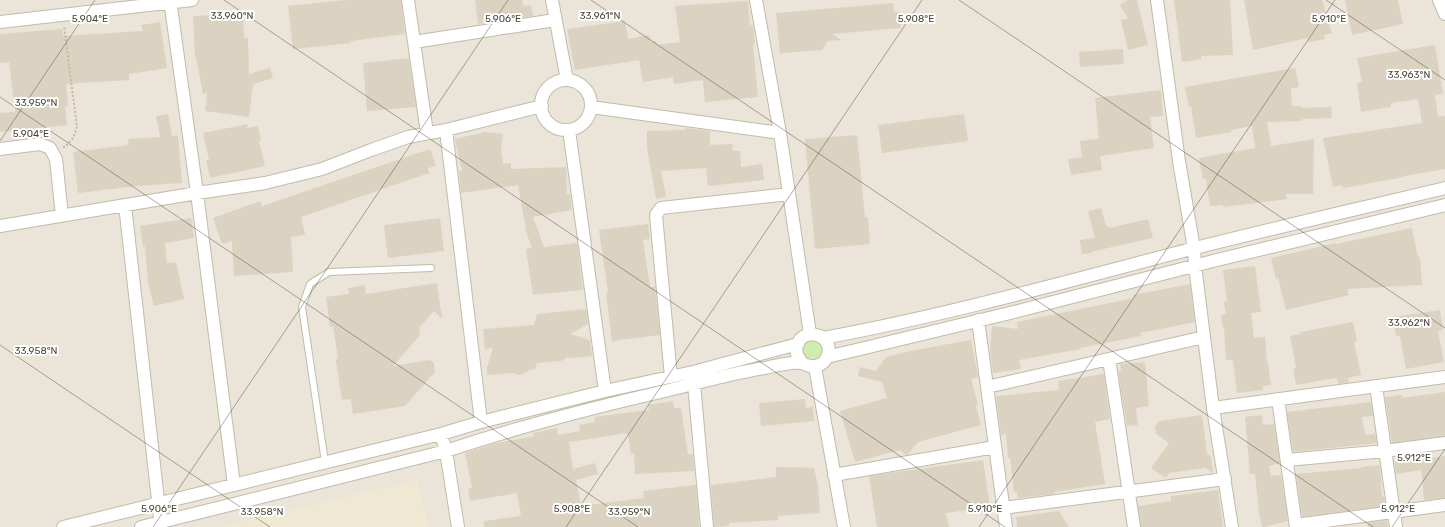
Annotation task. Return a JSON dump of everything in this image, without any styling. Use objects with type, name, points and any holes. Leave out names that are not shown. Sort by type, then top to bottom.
[{"type":"street","points":[[0,22],[171,1],[192,0]]},
{"type":"street","points":[[408,0],[427,134]]},
{"type":"street","points":[[552,0],[567,80]]},
{"type":"street","points":[[756,0],[780,133],[810,334]]},
{"type":"street","points":[[1157,0],[1179,161],[1194,249],[1204,337],[1232,527]]},
{"type":"street","points":[[1439,0],[1445,14]]},
{"type":"street","points":[[171,1],[234,485]]},
{"type":"street","points":[[414,42],[556,20]]},
{"type":"street","points":[[567,80],[574,82],[585,89],[591,101],[590,113],[582,124],[569,130],[554,127],[548,122],[544,116],[542,106],[543,95],[547,89],[553,84],[567,80]]},
{"type":"street","points":[[0,226],[265,183],[322,170],[408,137],[446,130],[542,106]]},
{"type":"street","points":[[591,107],[780,133]]},
{"type":"street","points":[[446,130],[481,422]]},
{"type":"street","points":[[569,130],[605,391]]},
{"type":"street","points":[[0,149],[40,144],[50,148],[56,159],[62,216]]},
{"type":"street","points":[[823,338],[864,331],[1445,188]]},
{"type":"street","points":[[671,377],[656,215],[661,208],[789,194]]},
{"type":"street","points":[[125,205],[157,504],[161,527]]},
{"type":"street","points":[[827,357],[1445,205]]},
{"type":"street","points":[[978,320],[1006,527]]},
{"type":"street","points":[[810,334],[819,335],[823,338],[829,347],[827,357],[821,364],[815,367],[802,363],[796,351],[801,339],[810,334]]},
{"type":"street","points":[[987,387],[1204,337]]},
{"type":"street","points":[[63,527],[441,434],[481,422],[605,391],[693,372],[798,344]]},
{"type":"street","points":[[1109,359],[1134,527]]},
{"type":"street","points":[[141,527],[446,451],[491,437],[636,398],[763,368],[802,363]]},
{"type":"street","points":[[815,367],[844,527]]},
{"type":"street","points":[[1214,408],[1445,377]]},
{"type":"street","points":[[694,384],[707,527]]},
{"type":"street","points":[[1376,386],[1396,527]]},
{"type":"street","points":[[1278,399],[1296,526],[1445,505]]},
{"type":"street","points":[[441,434],[446,451],[458,527]]},
{"type":"street","points":[[1287,460],[1385,451],[1445,442]]},
{"type":"street","points":[[834,475],[995,447]]},
{"type":"street","points":[[1003,508],[1225,479]]},
{"type":"lane","points":[[325,462],[302,307],[310,284],[329,272],[431,268]]},
{"type":"path","points":[[50,148],[65,147],[74,138],[77,127],[62,15]]},
{"type":"shaded area","points":[[0,0],[1445,0],[1445,527],[0,527]]},
{"type":"shaded area","points":[[417,480],[429,527],[219,527]]},
{"type":"green space","points":[[813,337],[824,344],[820,362],[804,361],[800,346]]},
{"type":"building","points":[[346,0],[401,0],[405,34],[351,41],[351,43],[293,49],[288,6]]},
{"type":"building","points":[[475,0],[522,0],[523,6],[531,5],[533,16],[478,24]]},
{"type":"building","points":[[1128,0],[1137,0],[1148,45],[1128,50],[1121,20],[1128,18],[1120,5]]},
{"type":"building","points":[[1174,0],[1230,0],[1233,55],[1201,56],[1201,59],[1182,62]]},
{"type":"building","points":[[1244,0],[1322,0],[1332,33],[1324,35],[1325,39],[1309,42],[1308,38],[1253,50]]},
{"type":"building","points":[[1345,0],[1398,0],[1403,24],[1352,35]]},
{"type":"building","points":[[748,1],[750,25],[753,25],[755,43],[753,43],[758,97],[705,102],[703,80],[674,84],[673,77],[643,82],[639,60],[575,70],[567,29],[625,21],[628,39],[649,35],[651,42],[656,41],[657,45],[680,42],[675,6]]},
{"type":"building","points":[[893,3],[894,12],[899,12],[901,28],[832,34],[841,40],[828,41],[822,50],[780,53],[776,13]]},
{"type":"building","points":[[243,14],[244,38],[248,38],[249,74],[270,68],[273,78],[253,84],[249,117],[205,111],[207,93],[203,94],[195,57],[193,16]]},
{"type":"building","points":[[160,22],[167,68],[129,74],[129,80],[66,84],[68,106],[65,106],[67,125],[0,132],[0,113],[15,112],[9,62],[0,63],[0,34],[62,29],[63,36],[143,31],[141,25]]},
{"type":"building","points":[[1435,45],[1443,94],[1435,95],[1438,117],[1445,116],[1445,169],[1343,188],[1342,185],[1333,187],[1323,138],[1422,123],[1418,99],[1391,103],[1391,107],[1361,112],[1357,83],[1362,82],[1357,58]]},
{"type":"building","points":[[1123,49],[1124,64],[1080,67],[1079,52]]},
{"type":"building","points":[[409,58],[416,107],[367,111],[363,63]]},
{"type":"building","points":[[1295,68],[1299,87],[1291,88],[1292,106],[1301,106],[1301,108],[1331,107],[1332,118],[1267,122],[1271,146],[1314,139],[1313,194],[1286,194],[1287,199],[1223,207],[1223,205],[1210,206],[1206,178],[1203,179],[1199,158],[1255,148],[1252,126],[1231,130],[1231,132],[1196,138],[1191,106],[1189,107],[1185,87]]},
{"type":"building","points":[[1161,90],[1163,116],[1150,117],[1154,148],[1100,156],[1102,170],[1071,175],[1068,159],[1082,157],[1080,141],[1099,139],[1095,98]]},
{"type":"building","points":[[168,114],[172,136],[178,135],[182,183],[137,186],[78,193],[73,152],[129,145],[128,139],[160,137],[156,116]]},
{"type":"building","points":[[964,114],[968,141],[882,153],[878,125]]},
{"type":"building","points":[[248,124],[247,128],[258,126],[261,141],[259,141],[265,166],[210,178],[206,160],[209,160],[203,133]]},
{"type":"building","points":[[685,128],[710,131],[710,145],[732,144],[733,151],[740,151],[741,167],[762,164],[764,180],[708,186],[706,168],[661,171],[666,197],[656,199],[647,147],[647,131],[685,130]]},
{"type":"building","points":[[485,132],[503,134],[501,151],[503,164],[511,163],[511,169],[566,167],[567,194],[570,194],[572,210],[533,217],[544,247],[577,243],[583,290],[533,295],[526,249],[532,248],[525,229],[518,185],[461,193],[459,171],[462,171],[455,139]]},
{"type":"building","points":[[857,135],[865,217],[868,217],[870,244],[815,249],[805,139]]},
{"type":"building","points":[[430,149],[436,166],[428,168],[429,173],[301,217],[305,235],[291,237],[293,272],[234,276],[232,241],[222,244],[213,218],[260,201],[262,206]]},
{"type":"building","points":[[1101,208],[1106,226],[1109,228],[1148,219],[1153,238],[1091,252],[1092,253],[1082,254],[1080,240],[1095,238],[1088,211]]},
{"type":"building","points":[[191,218],[194,238],[165,243],[167,263],[176,262],[184,299],[154,306],[148,282],[145,246],[143,247],[140,226]]},
{"type":"building","points":[[440,218],[444,251],[388,258],[384,225]]},
{"type":"building","points":[[648,224],[650,239],[643,240],[650,287],[655,287],[660,335],[612,341],[606,293],[608,292],[599,230]]},
{"type":"building","points":[[1412,228],[1418,257],[1420,257],[1422,285],[1347,289],[1349,295],[1286,310],[1271,258]]},
{"type":"building","points":[[1255,266],[1261,312],[1251,313],[1254,338],[1265,337],[1267,363],[1271,385],[1263,386],[1263,390],[1237,393],[1233,360],[1226,360],[1224,328],[1221,315],[1226,314],[1224,302],[1227,301],[1223,270]]},
{"type":"building","points":[[437,283],[442,319],[434,311],[419,328],[420,335],[393,366],[430,360],[434,363],[435,372],[405,406],[353,414],[351,399],[342,400],[336,360],[338,358],[333,326],[330,327],[326,297],[349,294],[348,288],[365,285],[366,294]]},
{"type":"building","points":[[1190,284],[1195,322],[1140,333],[1141,336],[1080,348],[1081,349],[1019,360],[1021,369],[993,373],[990,350],[992,326],[1018,329],[1017,322],[1134,298],[1133,295]]},
{"type":"building","points":[[586,309],[588,324],[570,334],[590,340],[592,356],[568,357],[561,361],[537,363],[535,369],[520,375],[512,373],[487,375],[487,367],[493,348],[485,349],[483,329],[534,325],[537,314]]},
{"type":"building","points":[[1440,310],[1443,330],[1438,331],[1444,362],[1406,369],[1400,336],[1396,336],[1393,317]]},
{"type":"building","points":[[1353,322],[1357,341],[1354,342],[1361,375],[1348,378],[1349,382],[1339,384],[1336,378],[1296,385],[1293,369],[1296,368],[1290,336],[1301,334],[1300,332]]},
{"type":"building","points":[[971,340],[978,377],[971,379],[978,404],[976,406],[981,425],[918,442],[906,455],[900,450],[855,462],[840,411],[887,398],[882,382],[858,376],[860,367],[876,371],[886,357]]},
{"type":"building","points":[[1145,362],[1149,406],[1136,408],[1138,425],[1127,426],[1118,372],[1121,371],[1120,364]]},
{"type":"building","points":[[1104,374],[1110,419],[1095,422],[1105,484],[1054,492],[1054,494],[1018,498],[1017,492],[1014,492],[1010,458],[1008,458],[1006,434],[1001,435],[996,396],[1059,390],[1058,381]]},
{"type":"building","points":[[1445,392],[1445,436],[1392,443],[1385,397],[1402,395],[1402,398]]},
{"type":"building","points":[[805,399],[806,408],[813,407],[814,421],[761,426],[759,403]]},
{"type":"building","points":[[673,401],[674,408],[681,408],[688,454],[693,454],[694,471],[635,474],[634,453],[631,454],[628,433],[569,442],[573,469],[595,463],[598,474],[576,480],[581,506],[644,498],[643,491],[696,485],[699,527],[484,527],[484,521],[521,516],[517,493],[470,501],[468,489],[472,488],[465,453],[492,444],[534,436],[533,433],[557,428],[558,435],[580,431],[579,425],[595,422],[594,417],[649,410],[648,405]]},
{"type":"building","points":[[1371,402],[1373,416],[1362,417],[1365,435],[1375,434],[1377,443],[1293,452],[1287,412]]},
{"type":"building","points":[[1202,415],[1207,454],[1211,456],[1213,473],[1205,468],[1169,473],[1166,478],[1151,468],[1169,443],[1156,434],[1155,427],[1159,421]]},
{"type":"building","points":[[1262,415],[1263,425],[1274,424],[1280,463],[1269,466],[1271,476],[1281,475],[1288,521],[1264,527],[1262,527],[1259,512],[1255,474],[1250,474],[1245,417]]},
{"type":"building","points":[[1445,456],[1445,498],[1424,500],[1421,470],[1396,474],[1394,462],[1409,462]]},
{"type":"building","points":[[983,460],[990,507],[946,513],[949,527],[877,527],[869,476]]},
{"type":"building","points":[[1380,465],[1382,496],[1384,496],[1385,506],[1302,517],[1296,474]]},
{"type":"building","points":[[776,467],[814,468],[818,485],[820,513],[778,516],[778,520],[729,523],[729,526],[714,527],[711,485],[776,477]]},
{"type":"building","points":[[1218,490],[1223,527],[1141,527],[1138,506],[1171,501],[1171,496]]},
{"type":"building","points":[[1059,511],[1069,527],[1017,527],[1016,517]]},
{"type":"building","points":[[1387,520],[1388,527],[1368,527],[1368,523]]}]
